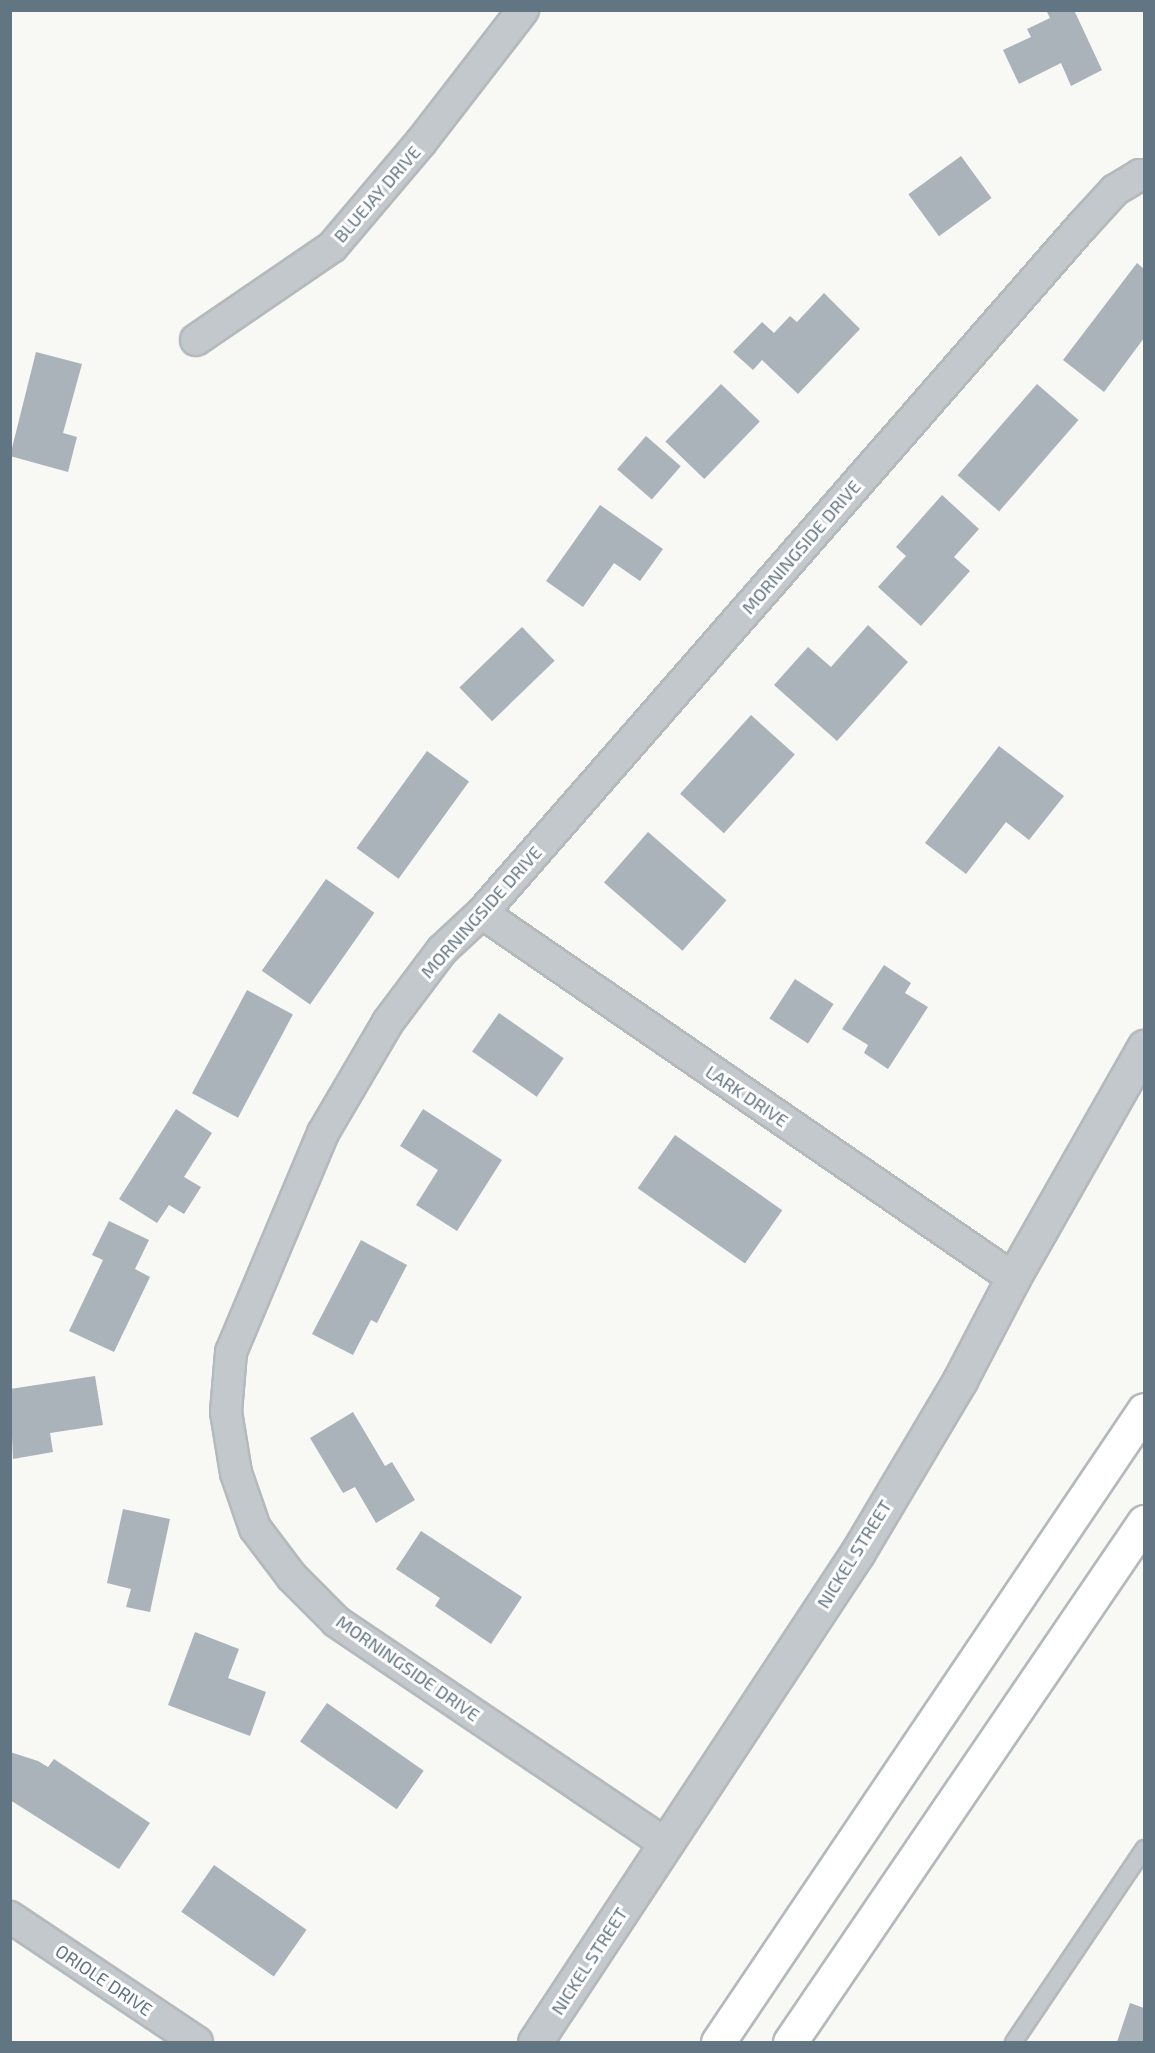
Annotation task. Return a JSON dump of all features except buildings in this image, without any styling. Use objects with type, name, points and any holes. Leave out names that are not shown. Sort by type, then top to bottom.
[{"type":"highway","points":[[718,2043],[1144,1410]]},
{"type":"highway","points":[[790,2043],[1144,1522]]},
{"type":"street","name":"BLUEJAY DRIVE","points":[[196,340],[332,246],[421,142],[523,10]]},
{"type":"street","name":"MORNINGSIDE DRIVE","points":[[666,1844],[336,1621],[292,1577],[255,1528],[236,1473],[226,1412],[231,1352],[323,1133],[388,1022],[442,950],[482,913],[1082,226],[1115,190],[1140,175],[1144,175]]},
{"type":"street","name":"LARK DRIVE","points":[[482,913],[1013,1278]]},
{"type":"street","name":"NICKEL STREET","points":[[535,2043],[858,1552],[960,1380],[1013,1278],[1144,1047]]},
{"type":"street","name":"ORIOLE DRIVE","points":[[10,1917],[197,2043]]},
{"type":"lane","points":[[1013,2043],[1144,1848]]}]
